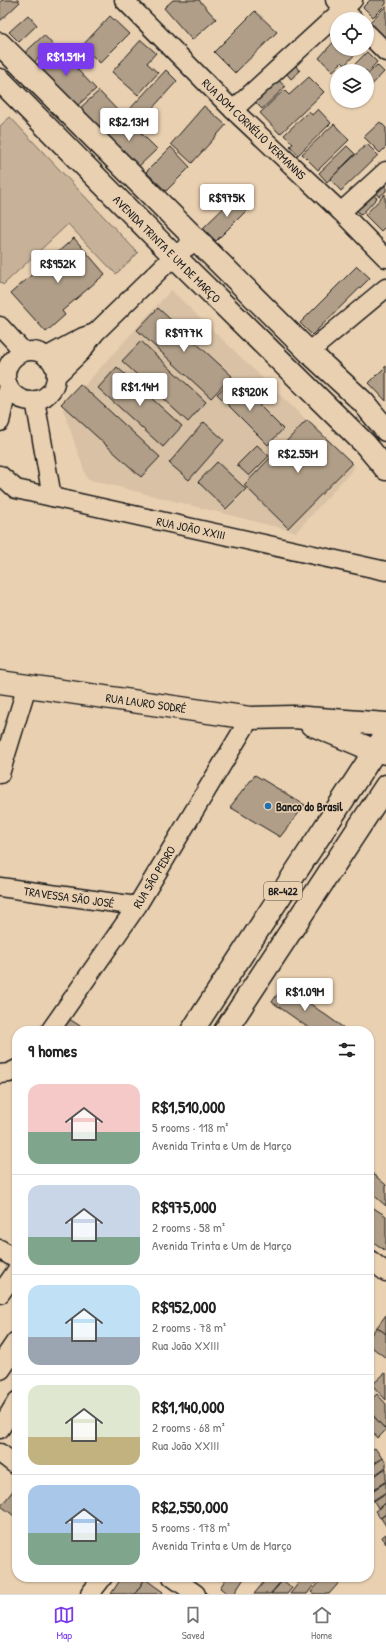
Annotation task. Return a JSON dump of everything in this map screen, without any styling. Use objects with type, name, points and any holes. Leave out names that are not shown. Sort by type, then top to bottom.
[{"type":"main road","points":[[0,44],[309,352],[363,402],[386,430]]},
{"type":"main road","name":"AVENIDA TRINTA E UM DE MARÇO","points":[[0,80],[174,256],[365,444],[386,469]]},
{"type":"main road","name":"RUA LAURO SODRÉ","points":[[0,682],[250,718],[294,717],[386,724]]},
{"type":"main road","name":"RUA LAURO SODRÉ","points":[[294,717],[382,746]]},
{"type":"main road","name":"BR-422","points":[[195,1026],[382,746]]},
{"type":"main road","name":"BR-422","points":[[228,1026],[386,786]]},
{"type":"main road","points":[[0,1368],[12,1351]]},
{"type":"street","name":"RUA DOM CORNÉLIO VERMANNS","points":[[124,0],[233,110],[341,212],[386,258]]},
{"type":"street","points":[[233,110],[346,7]]},
{"type":"street","points":[[374,39],[386,52]]},
{"type":"street","points":[[341,212],[386,171]]},
{"type":"street","points":[[56,376],[81,352],[96,333],[174,256],[197,240]]},
{"type":"street","points":[[309,352],[386,288]]},
{"type":"street","points":[[0,326],[24,352]]},
{"type":"street","points":[[46,357],[83,337],[96,333]]},
{"type":"street","points":[[0,422],[5,375],[8,366],[13,360],[24,352],[34,352],[46,357],[53,364],[56,376],[54,387],[50,393],[43,398],[28,401],[21,399],[14,394],[5,375]]},
{"type":"street","points":[[35,400],[52,497]]},
{"type":"street","name":"RUA JOÃO XXIII","points":[[0,476],[16,489],[386,571]]},
{"type":"street","points":[[0,774],[27,686]]},
{"type":"street","name":"RUA SÃO PEDRO","points":[[53,1026],[137,906],[250,718]]},
{"type":"street","name":"TRAVESSA SÃO JOSÉ","points":[[0,887],[137,906]]},
{"type":"street","points":[[0,1074],[12,1072]]},
{"type":"street","points":[[0,1249],[12,1257]]},
{"type":"street","points":[[374,1264],[386,1272]]},
{"type":"street","points":[[0,1294],[12,1277]]},
{"type":"street","points":[[0,1429],[12,1409]]},
{"type":"street","points":[[0,1453],[12,1462]]},
{"type":"street","points":[[90,1594],[99,1582]]},
{"type":"street","points":[[179,1582],[196,1594]]},
{"type":"shaded area","points":[[10,117],[138,253],[116,274],[68,224],[3,285],[0,282],[0,126]]},
{"type":"shaded area","points":[[171,290],[355,467],[296,532],[87,479],[63,409]]},
{"type":"building","points":[[2,0],[18,0],[20,2],[0,21],[0,2]]},
{"type":"building","points":[[173,0],[199,0],[216,19],[192,40],[164,8]]},
{"type":"building","points":[[370,0],[386,0],[386,4],[374,16],[374,12],[368,12],[363,7]]},
{"type":"building","points":[[386,6],[386,39],[374,28],[374,18]]},
{"type":"building","points":[[255,11],[277,32],[235,73],[214,52]]},
{"type":"building","points":[[28,15],[37,25],[19,42],[9,32]]},
{"type":"building","points":[[110,16],[129,34],[100,63],[82,46]]},
{"type":"building","points":[[44,35],[53,45],[28,68],[19,58]]},
{"type":"building","points":[[141,40],[156,53],[147,63],[158,73],[138,95],[112,72]]},
{"type":"building","points":[[330,46],[330,56],[353,56],[346,64],[342,62],[340,64],[330,64],[330,68],[319,58]]},
{"type":"building","points":[[56,47],[96,89],[77,106],[37,65]]},
{"type":"building","points":[[363,56],[371,56],[377,62],[374,65],[374,64],[355,64]]},
{"type":"building","points":[[292,61],[300,71],[291,79],[283,69]]},
{"type":"building","points":[[377,65],[384,72],[374,83],[374,68]]},
{"type":"building","points":[[166,70],[177,81],[140,122],[128,111]]},
{"type":"building","points":[[309,77],[324,92],[280,134],[260,113],[284,90],[289,95]]},
{"type":"building","points":[[277,78],[285,87],[262,109],[254,101]]},
{"type":"building","points":[[99,91],[120,113],[101,130],[80,108]]},
{"type":"building","points":[[204,106],[226,125],[192,163],[171,144]]},
{"type":"building","points":[[318,109],[331,123],[298,155],[290,146],[293,144],[284,135],[309,111],[312,115]]},
{"type":"building","points":[[122,114],[157,149],[136,169],[102,134]]},
{"type":"building","points":[[380,122],[386,128],[386,147],[380,153],[364,137]]},
{"type":"building","points":[[334,124],[349,140],[318,170],[302,154]]},
{"type":"building","points":[[367,144],[378,155],[341,191],[330,179]]},
{"type":"building","points":[[347,146],[355,154],[327,182],[319,173]]},
{"type":"building","points":[[171,147],[190,167],[166,191],[146,172]]},
{"type":"building","points":[[386,173],[386,191],[379,197],[371,187]]},
{"type":"building","points":[[369,191],[377,198],[361,215],[353,207]]},
{"type":"building","points":[[238,194],[250,207],[216,241],[203,228]]},
{"type":"building","points":[[385,194],[386,226],[381,231],[365,215]]},
{"type":"building","points":[[74,238],[105,274],[62,311],[65,315],[46,332],[11,293]]},
{"type":"building","points":[[357,266],[370,278],[312,335],[300,323]]},
{"type":"building","points":[[158,308],[232,376],[211,398],[137,330]]},
{"type":"building","points":[[141,341],[206,402],[188,422],[122,361]]},
{"type":"building","points":[[386,366],[386,401],[369,383]]},
{"type":"building","points":[[117,367],[182,426],[163,447],[98,388]]},
{"type":"building","points":[[233,379],[283,429],[268,445],[217,394]]},
{"type":"building","points":[[80,384],[160,457],[141,477],[61,404]]},
{"type":"building","points":[[307,420],[352,463],[288,528],[244,485]]},
{"type":"building","points":[[204,422],[224,440],[189,480],[169,463]]},
{"type":"building","points":[[257,445],[269,456],[249,476],[237,465]]},
{"type":"building","points":[[217,462],[246,489],[226,509],[198,482]]},
{"type":"building","name":"Banco do Brasil","points":[[255,775],[305,805],[280,837],[230,807]]},
{"type":"building","points":[[284,985],[341,1026],[306,1026],[272,1002]]},
{"type":"building","points":[[63,1015],[80,1026],[56,1026]]},
{"type":"building","points":[[374,1175],[386,1185],[386,1206],[374,1195]]},
{"type":"building","points":[[374,1208],[386,1216],[386,1251],[374,1243]]},
{"type":"building","points":[[386,1315],[386,1334],[377,1327]]},
{"type":"building","points":[[377,1327],[386,1334],[386,1358],[374,1349],[374,1331]]},
{"type":"building","points":[[386,1373],[386,1400],[374,1387],[374,1383]]},
{"type":"building","points":[[377,1394],[386,1404],[386,1430],[374,1417],[374,1397]]},
{"type":"building","points":[[374,1417],[386,1430],[378,1438],[374,1434]]},
{"type":"building","points":[[374,1448],[382,1458],[374,1463]]},
{"type":"building","points":[[383,1458],[386,1462],[386,1467],[374,1475],[374,1464]]},
{"type":"building","points":[[386,1468],[386,1481],[374,1489],[374,1476]]},
{"type":"building","points":[[386,1482],[386,1492],[374,1500],[374,1490]]},
{"type":"building","points":[[12,1492],[12,1514],[1,1506]]},
{"type":"building","points":[[386,1493],[386,1503],[378,1508],[374,1501]]},
{"type":"building","points":[[386,1503],[386,1514],[380,1518],[375,1511]]},
{"type":"building","points":[[386,1514],[386,1526],[381,1518]]},
{"type":"building","points":[[386,1534],[386,1544],[382,1537]]},
{"type":"building","points":[[119,1582],[143,1582],[135,1594],[111,1594]]},
{"type":"building","points":[[143,1582],[149,1582],[163,1592],[162,1594],[135,1594]]},
{"type":"building","points":[[224,1582],[242,1582],[234,1594],[228,1594],[220,1588]]},
{"type":"building","points":[[264,1582],[281,1582],[270,1594],[254,1594]]},
{"type":"building","points":[[281,1582],[285,1582],[292,1588],[287,1594],[271,1594]]},
{"type":"building","points":[[299,1582],[316,1582],[307,1594],[290,1594]]},
{"type":"building","points":[[320,1582],[340,1582],[329,1594],[314,1594],[311,1592]]},
{"type":"place","name":"Banco do Brasil","points":[[268,806]]}]
